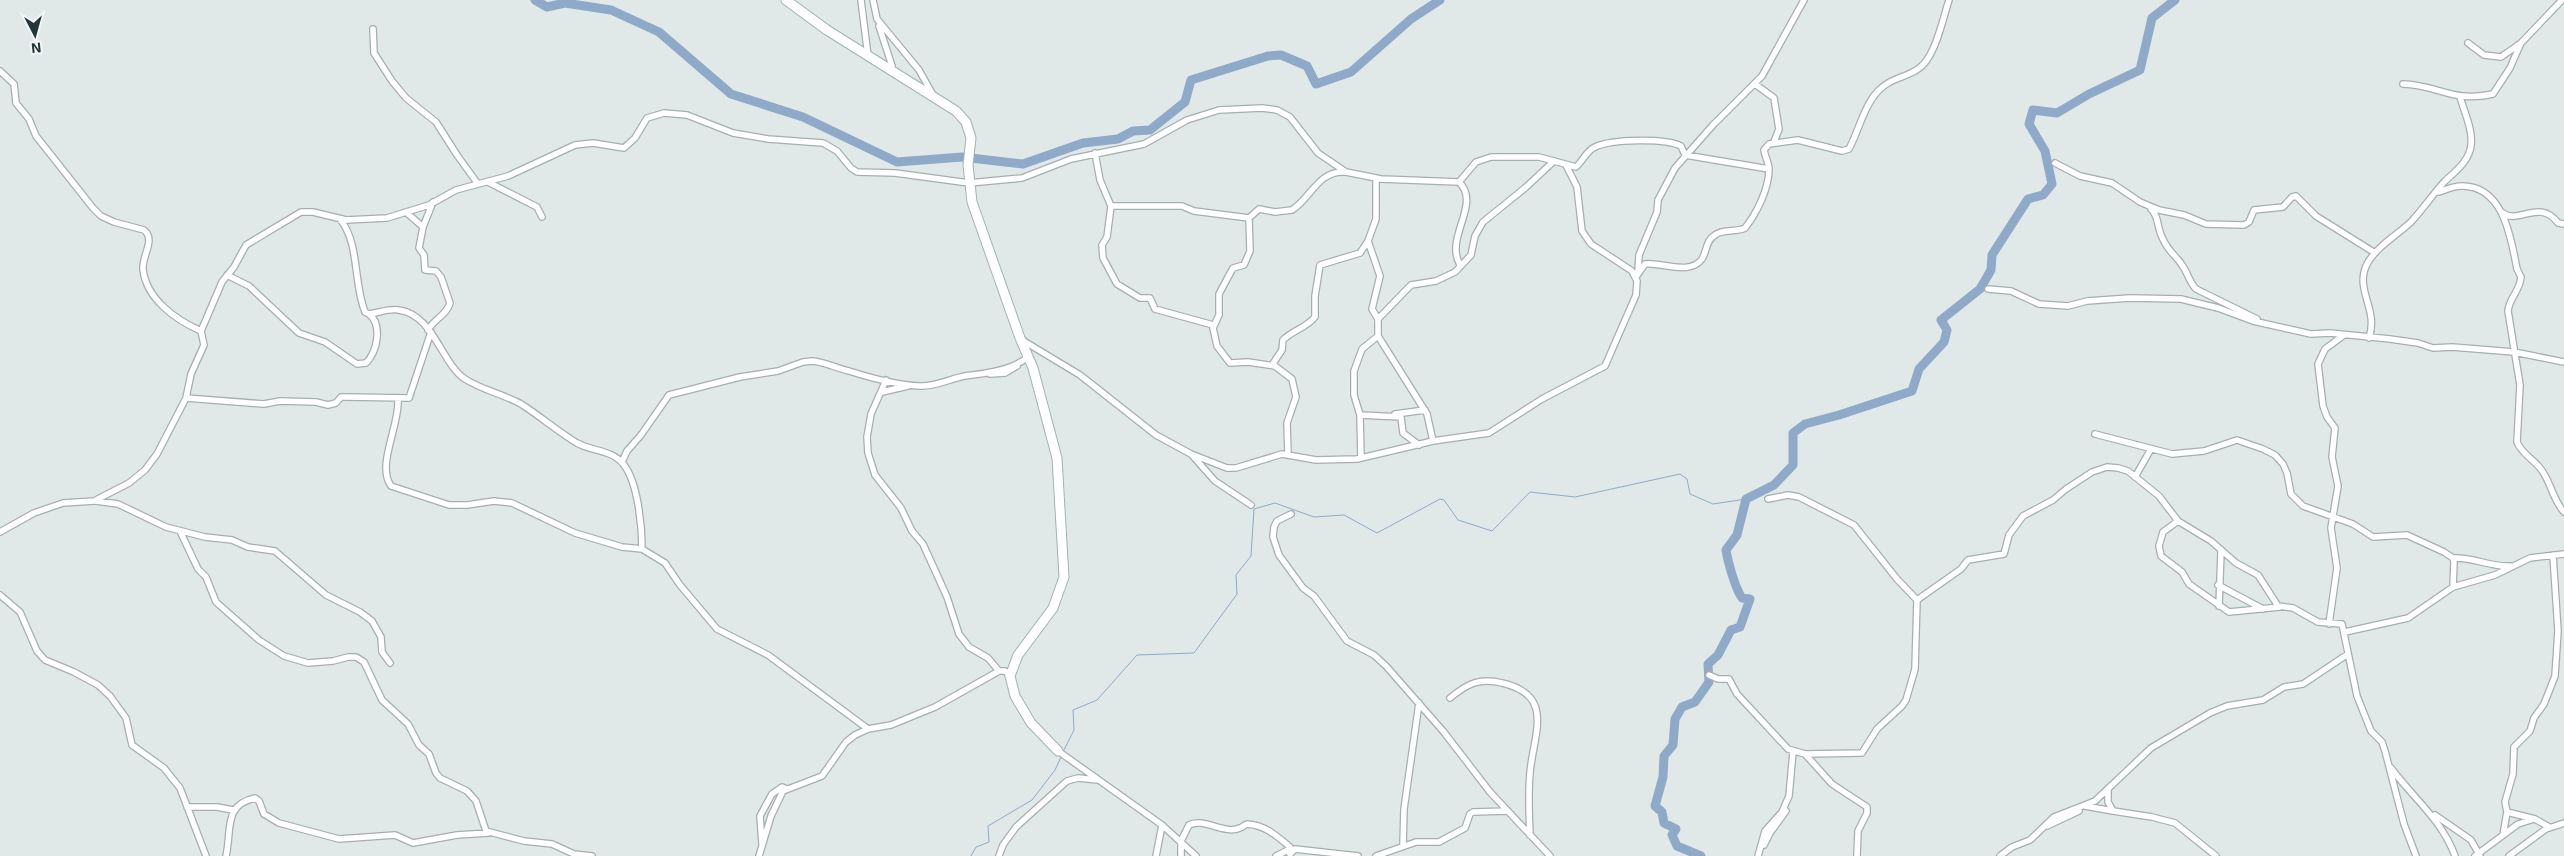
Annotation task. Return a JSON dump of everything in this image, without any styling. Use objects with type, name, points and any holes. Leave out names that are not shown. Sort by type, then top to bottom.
[{"type":"street","points":[[786,0],[804,15],[956,111],[966,122],[971,138],[968,166],[969,183],[978,219],[1028,357],[1057,458],[1064,577],[1053,608],[1018,655],[1010,676]]},
{"type":"street","points":[[861,0],[868,56]]},
{"type":"street","points":[[873,0],[877,20],[890,57],[892,66],[889,68]]},
{"type":"street","points":[[1020,338],[1080,375],[1156,435],[1191,454],[1231,468],[1271,456],[1288,455],[1316,460],[1362,458],[1433,441],[1489,433],[1542,399],[1601,370],[1605,366],[1637,291],[1639,255],[1655,217],[1660,195],[1685,155],[1762,76],[1804,0]]},
{"type":"street","points":[[1637,274],[1647,264],[1677,267],[1693,265],[1702,258],[1712,236],[1724,231],[1745,228],[1762,197],[1769,169],[1764,150],[1766,146],[1774,142],[1798,140],[1842,151],[1849,148],[1870,102],[1878,91],[1887,83],[1913,72],[1924,64],[1933,47],[1949,0]]},
{"type":"street","points":[[2468,43],[2484,55],[2498,58],[2521,43],[2562,0]]},
{"type":"street","points":[[877,20],[918,70],[934,97]]},
{"type":"street","points":[[373,29],[374,53],[392,82],[406,98],[436,122],[478,184]]},
{"type":"street","points":[[2402,84],[2416,85],[2460,97],[2493,94],[2510,68],[2521,43]]},
{"type":"street","points":[[0,70],[14,84],[16,103],[29,119],[36,136],[93,208],[108,220],[144,230],[148,234],[150,241],[144,255],[143,271],[156,301],[201,331]]},
{"type":"street","points":[[1755,84],[1774,98],[1779,129],[1774,142]]},
{"type":"street","points":[[2369,338],[2372,318],[2364,292],[2364,279],[2368,264],[2375,253],[2411,221],[2459,169],[2472,145],[2460,97]]},
{"type":"street","points":[[94,501],[129,483],[149,466],[186,398],[191,374],[204,345],[201,331],[222,282],[246,245],[301,212],[313,212],[352,220],[387,218],[407,213],[434,202],[456,190],[508,176],[576,146],[593,143],[624,148],[635,138],[647,118],[664,113],[687,115],[733,133],[768,139],[823,143],[837,151],[851,168],[857,172],[895,173],[969,183],[1022,178],[1065,161],[1095,153],[1144,144],[1201,115],[1234,108],[1262,108],[1277,110],[1290,117],[1318,153],[1346,172]]},
{"type":"street","points":[[1458,182],[1472,165],[1481,159],[1500,156],[1539,157],[1566,165],[1577,166],[1596,146],[1655,140],[1669,141],[1681,146],[1685,155]]},
{"type":"street","points":[[1095,153],[1100,180],[1111,206],[1107,237],[1101,248],[1104,262],[1115,282],[1137,296],[1150,298],[1155,309],[1213,325]]},
{"type":"street","points":[[1685,155],[1769,169]]},
{"type":"street","points":[[1378,319],[1411,285],[1441,280],[1455,272],[1471,255],[1475,236],[1483,222],[1525,188],[1554,161]]},
{"type":"street","points":[[2055,163],[2080,176],[2112,184],[2147,206],[2156,213],[2158,229],[2171,255],[2184,267],[2191,284],[2196,289],[2266,324]]},
{"type":"street","points":[[1566,165],[1577,187],[1579,222],[1585,237],[1637,274]]},
{"type":"street","points":[[1288,455],[1287,423],[1295,401],[1295,385],[1290,377],[1272,365],[1230,363],[1217,346],[1213,325],[1219,316],[1219,294],[1224,284],[1233,268],[1244,265],[1249,255],[1249,218],[1259,209],[1275,212],[1292,210],[1323,178],[1338,172],[1376,179],[1458,182],[1465,189],[1467,201],[1456,242],[1456,257],[1460,265]]},
{"type":"street","points":[[1272,365],[1282,350],[1283,340],[1294,330],[1306,326],[1315,317],[1315,296],[1320,265],[1360,253],[1368,241],[1376,219],[1376,179]]},
{"type":"street","points":[[488,182],[537,207],[542,217]]},
{"type":"street","points":[[2438,192],[2454,187],[2470,187],[2490,197],[2503,213],[2509,216],[2544,212],[2554,217],[2558,223],[2564,224]]},
{"type":"street","points":[[2147,206],[2184,215],[2206,224],[2240,225],[2249,222],[2254,210],[2283,207],[2292,197],[2296,196],[2316,216],[2375,253]]},
{"type":"street","points":[[186,398],[264,404],[289,401],[316,402],[328,405],[336,403],[346,396],[409,398],[412,394],[429,331],[436,319],[446,312],[450,303],[438,273],[424,268],[424,254],[418,248],[423,227],[434,202]]},
{"type":"street","points":[[1111,206],[1182,206],[1194,211],[1249,218]]},
{"type":"street","points":[[407,213],[423,227]]},
{"type":"street","points":[[2503,213],[2517,269],[2521,277],[2518,290],[2508,308],[2520,385],[2517,418],[2518,445],[2542,469],[2557,505],[2564,512]]},
{"type":"street","points":[[227,276],[249,286],[299,333],[325,342],[357,364],[366,363],[373,354],[375,321],[365,312],[349,232],[340,219]]},
{"type":"street","points":[[349,232],[352,220]]},
{"type":"street","points":[[1368,241],[1379,271],[1372,309],[1378,319],[1378,336],[1425,410],[1433,441]]},
{"type":"street","points":[[1988,289],[2012,292],[2038,304],[2068,306],[2087,301],[2132,298],[2181,299],[2218,308],[2266,324],[2311,334],[2398,340],[2433,348],[2452,347],[2514,352],[2564,362]]},
{"type":"street","points":[[369,314],[399,310],[410,313],[429,331],[463,378],[521,405],[579,444],[606,452],[622,462],[630,474],[642,520],[642,550]]},
{"type":"street","points":[[2330,624],[2338,568],[2331,538],[2331,517],[2335,508],[2338,486],[2332,457],[2335,430],[2323,406],[2318,364],[2325,349],[2344,335]]},
{"type":"street","points":[[1362,458],[1360,415],[1354,390],[1355,366],[1362,349],[1378,336]]},
{"type":"street","points":[[882,392],[901,386],[920,386],[970,375],[1005,373],[1028,357]]},
{"type":"street","points":[[622,462],[627,451],[669,396],[740,377],[778,372],[803,362],[818,362],[886,380],[920,386]]},
{"type":"street","points":[[886,380],[871,414],[867,437],[868,453],[875,476],[901,508],[912,531],[923,544],[946,597],[959,634],[969,647],[988,658],[999,671]]},
{"type":"street","points":[[398,399],[395,429],[386,460],[388,480],[394,488],[449,504],[467,505],[494,501],[512,504],[575,533],[622,547],[642,550],[666,563],[680,585],[717,629],[763,652],[868,729]]},
{"type":"street","points":[[1360,415],[1425,410]]},
{"type":"street","points":[[1386,414],[1401,417],[1403,433],[1419,444]]},
{"type":"street","points":[[2095,434],[2172,454],[2192,453],[2237,440],[2257,446],[2270,452],[2280,460],[2287,473],[2291,494],[2300,504],[2316,513],[2358,526],[2376,538],[2401,534],[2413,537],[2453,558],[2473,559],[2493,566],[2512,566]]},
{"type":"street","points":[[2135,476],[2151,450]]},
{"type":"street","points":[[1191,454],[1215,481],[1251,505]]},
{"type":"street","points":[[1917,600],[1961,570],[1968,560],[2004,554],[2009,536],[2020,518],[2053,500],[2087,476],[2101,469],[2112,467],[2128,471],[2135,476],[2159,496],[2178,521],[2211,541],[2236,563],[2258,575],[2280,606]]},
{"type":"street","points":[[1709,675],[1718,679],[1730,679],[1737,694],[1757,713],[1783,745],[1794,752],[1805,754],[1862,753],[1877,729],[1902,706],[1915,669],[1917,600],[1854,525],[1799,497],[1788,495],[1768,499]]},
{"type":"street","points":[[0,532],[34,513],[63,503],[94,501],[118,504],[166,527],[205,538],[232,540],[248,547],[275,551],[326,595],[360,612],[372,621],[380,637],[382,652],[390,664]]},
{"type":"street","points":[[1291,514],[1282,517],[1274,527],[1273,537],[1279,555],[1303,588],[1314,596],[1347,641],[1374,655],[1419,703],[1508,812],[1550,856]]},
{"type":"street","points":[[2178,521],[2163,532],[2159,552],[2182,572],[2188,584],[2219,606],[2229,612],[2280,606],[2293,608],[2310,618],[2330,624],[2342,624],[2346,632],[2348,654],[2357,696],[2371,731],[2382,742],[2404,824],[2416,856]]},
{"type":"street","points":[[180,531],[198,569],[206,577],[216,602],[259,640],[284,656],[308,663],[348,657],[356,657],[364,662],[382,700],[408,724],[419,745],[429,754],[436,773],[440,778],[468,791],[476,801],[483,825],[489,833]]},
{"type":"street","points":[[2219,606],[2218,586],[2221,551]]},
{"type":"street","points":[[2503,835],[2507,812],[2505,802],[2513,774],[2514,747],[2530,731],[2534,718],[2546,700],[2555,674],[2558,631],[2553,554]]},
{"type":"street","points":[[2346,632],[2408,618],[2453,587],[2496,575],[2530,558],[2564,554]]},
{"type":"street","points":[[2453,558],[2453,587]]},
{"type":"street","points":[[2218,586],[2263,609]]},
{"type":"street","points":[[0,596],[20,612],[37,651],[45,660],[74,672],[98,685],[110,696],[126,718],[130,742],[164,768],[180,788],[206,856]]},
{"type":"street","points":[[2000,856],[2012,847],[2030,840],[2054,817],[2084,807],[2108,790],[2152,748],[2210,713],[2227,706],[2263,700],[2284,687],[2303,684],[2348,654]]},
{"type":"street","points":[[759,856],[780,793],[822,776],[846,742],[868,729],[891,725],[942,704],[999,671],[1004,670],[1010,676],[1015,696],[1031,723],[1058,751],[1162,825],[1196,856]]},
{"type":"street","points":[[1450,698],[1467,685],[1488,680],[1522,690],[1534,702],[1538,717],[1529,788],[1530,835]]},
{"type":"street","points":[[1403,845],[1404,809],[1419,703]]},
{"type":"street","points":[[1758,856],[1760,848],[1785,815],[1794,752]]},
{"type":"street","points":[[1805,754],[1832,784],[1867,806],[1868,813],[1858,831],[1857,856]]},
{"type":"street","points":[[2389,765],[2423,808],[2441,825],[2455,856]]},
{"type":"street","points":[[999,856],[1003,845],[1016,827],[1067,781],[1078,778],[1100,780]]},
{"type":"street","points":[[762,845],[760,816],[772,794],[782,788],[786,789]]},
{"type":"street","points":[[2108,790],[2108,802],[2113,811]]},
{"type":"street","points":[[226,856],[233,810],[239,804],[255,798],[260,800],[264,814],[279,823],[339,839],[395,835],[413,844],[457,835],[489,833],[524,841],[552,844],[574,854],[592,856]]},
{"type":"street","points":[[188,807],[217,806],[233,810]]},
{"type":"street","points":[[2084,807],[2152,817],[2175,823],[2216,856]]},
{"type":"street","points":[[2423,808],[2470,840],[2478,855],[2518,824],[2535,819]]},
{"type":"street","points":[[1376,856],[1416,842],[1443,841],[1465,828],[1470,814],[1473,812],[1508,812]]},
{"type":"street","points":[[2507,812],[2535,819],[2549,827]]},
{"type":"street","points":[[1181,856],[1181,841],[1191,823],[1225,828],[1240,828],[1249,824],[1269,830],[1290,847],[1290,853]]},
{"type":"street","points":[[2509,856],[2549,827],[2564,823]]},
{"type":"street","points":[[1156,856],[1162,825]]},
{"type":"street","points":[[1276,856],[1290,853],[1295,848],[1358,856]]},
{"type":"waterway","points":[[535,0],[547,7],[565,3],[611,10],[659,32],[731,94],[803,117],[897,162],[962,157],[1023,164],[1083,143],[1118,139],[1133,131],[1150,130],[1185,102],[1191,80],[1268,56],[1281,55],[1307,66],[1316,84],[1351,72],[1411,19],[1440,0]]},
{"type":"waterway","points":[[1701,856],[1677,846],[1672,835],[1676,829],[1664,823],[1662,812],[1655,806],[1663,777],[1664,756],[1673,745],[1675,719],[1682,707],[1695,702],[1709,682],[1708,664],[1718,655],[1731,630],[1740,627],[1750,599],[1742,598],[1739,594],[1726,550],[1737,535],[1746,499],[1774,485],[1793,465],[1793,433],[1805,424],[1912,391],[1919,369],[1944,342],[1947,330],[1941,320],[1980,289],[1991,270],[1992,255],[2028,199],[2043,195],[2052,184],[2045,151],[2029,124],[2033,110],[2057,113],[2089,94],[2140,70],[2152,18],[2175,0]]},
{"type":"waterway","points":[[1063,752],[1074,730],[1073,710],[1097,700],[1137,655],[1194,653],[1237,594],[1236,575],[1251,556],[1254,509],[1275,503],[1314,517],[1344,515],[1377,533],[1440,499],[1444,500],[1458,520],[1492,531],[1530,492],[1575,497],[1680,474],[1687,479],[1690,494],[1713,504],[1746,499]]},
{"type":"waterway","points":[[971,856],[976,847],[989,842],[988,826],[1032,800],[1055,770],[1062,755]]}]
